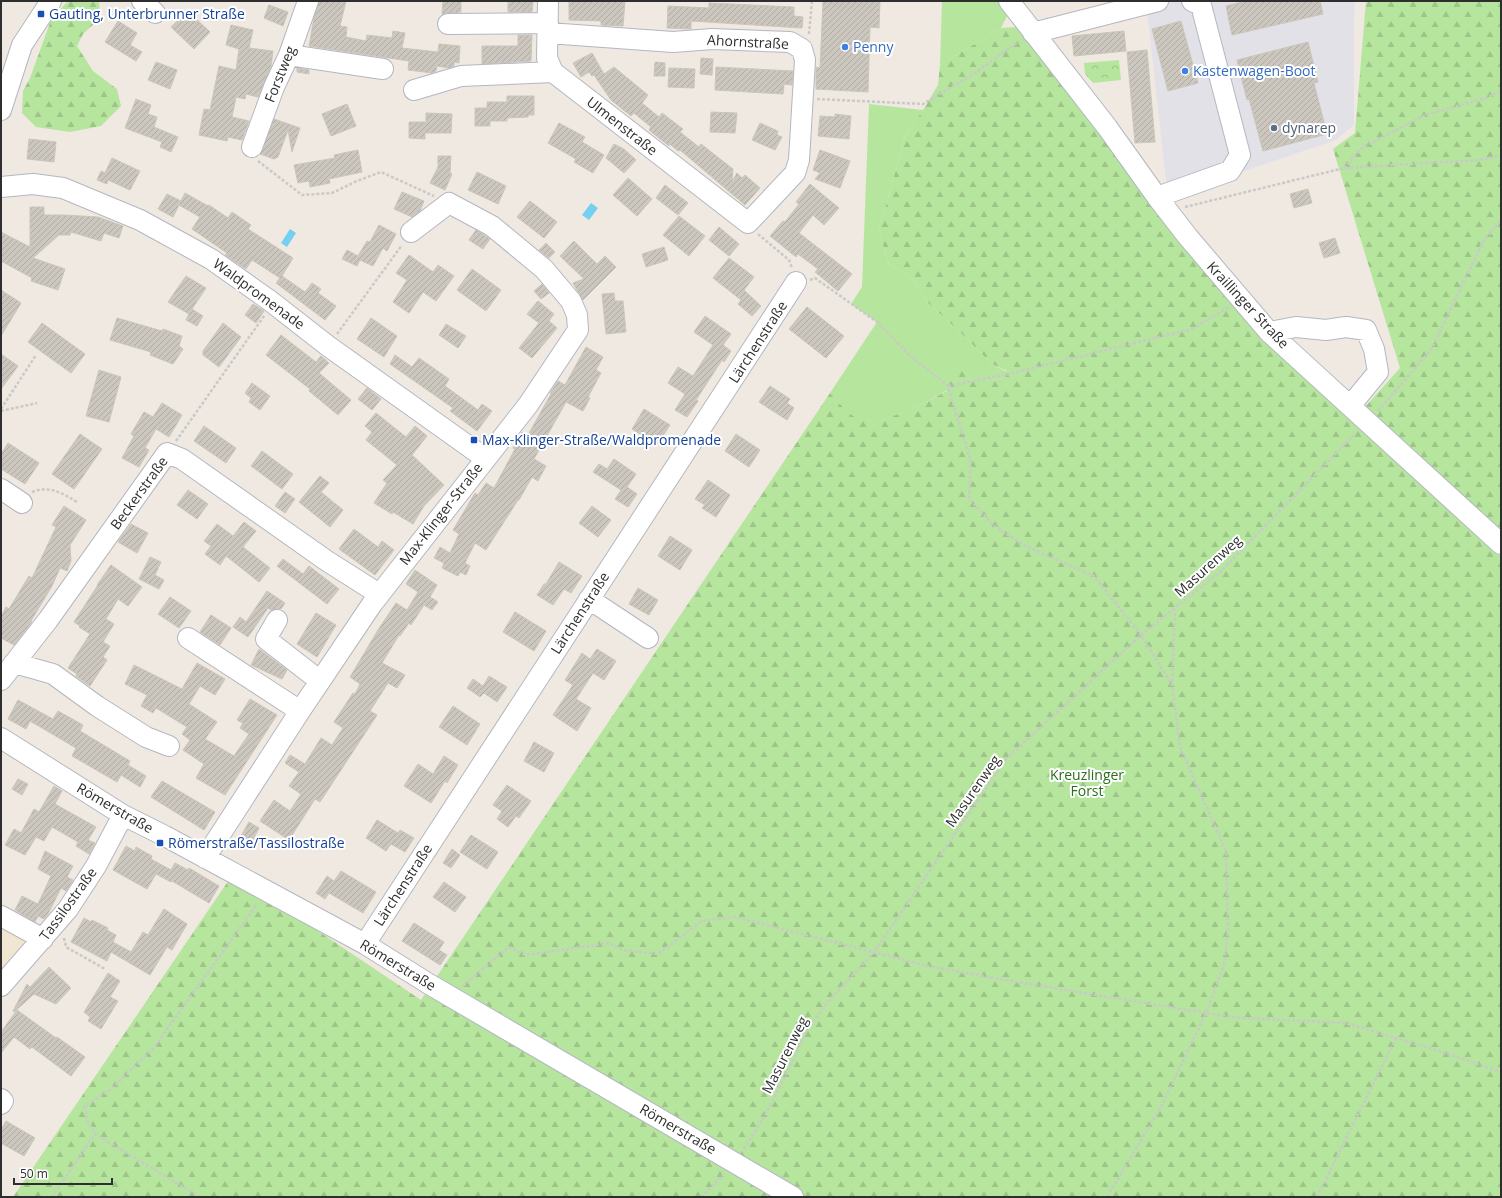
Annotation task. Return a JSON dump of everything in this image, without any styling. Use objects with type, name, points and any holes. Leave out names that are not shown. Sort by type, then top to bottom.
[{"type":"street","points":[[1,110],[22,45],[51,1]]},
{"type":"street","name":"Forstweg","points":[[252,147],[274,87],[289,54],[308,1]]},
{"type":"street","points":[[414,90],[461,76],[553,72],[547,58],[548,1]]},
{"type":"street","name":"Kraillinger Straße","points":[[1009,1],[1107,127],[1162,204],[1202,254],[1269,332],[1501,544]]},
{"type":"street","points":[[1033,32],[1158,1]]},
{"type":"street","points":[[1162,204],[1230,171],[1240,155],[1201,5],[1192,1]]},
{"type":"street","name":"Ahornstraße","points":[[448,24],[548,28],[674,42],[712,39],[790,42],[802,49],[805,60],[803,98],[799,160],[795,173],[748,223]]},
{"type":"street","points":[[289,54],[384,69]]},
{"type":"street","name":"Ulmenstraße","points":[[553,72],[748,223]]},
{"type":"street","name":"Waldpromenade","points":[[3,185],[33,184],[63,188],[140,220],[211,259],[274,303],[328,346],[485,458]]},
{"type":"street","points":[[411,232],[449,203]]},
{"type":"street","name":"Max-Klinger-Straße","points":[[205,858],[300,711],[379,594],[528,405],[578,330],[577,315],[571,300],[544,270],[492,226],[449,203]]},
{"type":"street","name":"Lärchenstraße","points":[[365,944],[796,282]]},
{"type":"street","points":[[1269,332],[1296,327],[1326,330],[1346,327],[1366,330],[1374,349],[1378,372],[1350,406]]},
{"type":"street","name":"Beckerstraße","points":[[1,680],[48,620],[167,452],[182,459],[328,561],[379,594]]},
{"type":"street","points":[[1,489],[22,503]]},
{"type":"street","points":[[589,599],[648,638]]},
{"type":"street","points":[[277,620],[266,639],[320,681]]},
{"type":"street","points":[[188,638],[300,711]]},
{"type":"street","points":[[14,663],[53,674],[97,706],[146,737],[169,746]]},
{"type":"street","name":"Römerstraße","points":[[1,738],[123,815],[365,944],[793,1197]]},
{"type":"street","name":"Tassilostraße","points":[[1,986],[47,935],[68,909],[96,866],[123,815]]},
{"type":"street","points":[[1,916],[47,935]]},
{"type":"street","points":[[1,1099],[3,1101],[1,1104]]},
{"type":"path","points":[[802,49],[809,37],[812,1]]},
{"type":"path","points":[[803,98],[922,104],[975,73],[1033,32]]},
{"type":"path","points":[[1344,168],[1363,147],[1425,114],[1486,98],[1501,91]]},
{"type":"path","points":[[252,147],[259,162],[302,195],[332,193],[381,172],[449,203]]},
{"type":"path","points":[[1162,204],[1344,168],[1479,160],[1501,156]]},
{"type":"path","name":"Masurenweg","points":[[701,1197],[735,1163],[766,1115],[806,1031],[827,1003],[875,951],[1006,759],[1141,636],[1220,572],[1368,422],[1431,350],[1483,242],[1501,220]]},
{"type":"path","points":[[748,223],[756,233],[789,260],[796,282],[815,278],[877,322],[908,354],[948,386],[971,462],[969,498],[993,525],[1025,546],[1094,576],[1141,636],[1172,685]]},
{"type":"path","points":[[328,346],[411,232]]},
{"type":"path","points":[[948,386],[1009,374],[1192,329],[1241,300]]},
{"type":"path","points":[[167,452],[274,303]]},
{"type":"path","points":[[1,410],[36,355]]},
{"type":"path","points":[[1,410],[37,403]]},
{"type":"path","points":[[22,503],[31,492],[40,489],[55,490],[77,502]]},
{"type":"path","points":[[1107,1197],[1161,1107],[1206,1013],[1224,965],[1227,938],[1226,851],[1180,747],[1172,685],[1175,609]]},
{"type":"path","points":[[200,1197],[95,1134],[87,1120],[85,1106],[111,1089],[153,1049],[267,891]]},
{"type":"path","points":[[451,996],[509,948],[525,955],[610,943],[622,950],[658,954],[702,920],[735,917],[875,951],[928,966],[993,978],[1244,1018],[1345,1023],[1501,1072]]},
{"type":"path","points":[[47,935],[65,938],[66,947],[105,969]]},
{"type":"path","points":[[1317,1197],[1396,1038]]},
{"type":"path","points":[[52,1197],[95,1134]]},
{"type":"shaded area","points":[[1145,1],[1355,1],[1354,125],[1336,140],[1168,199]]},
{"type":"shaded area","points":[[1,923],[27,938],[1,973]]},
{"type":"green space","points":[[70,1],[99,1],[100,18],[83,34],[77,46],[93,71],[117,89],[121,106],[101,126],[70,132],[36,127],[22,113],[23,91],[30,78],[51,20],[65,4]]},
{"type":"green space","points":[[942,1],[998,1],[1008,14],[1001,28],[940,65]]},
{"type":"green space","name":"Kreuzlinger Forst","points":[[1366,1],[1501,1],[1501,1197],[13,1197],[233,874],[421,1000],[830,393],[855,417],[865,420],[876,420],[902,413],[947,391],[945,377],[960,364],[977,371],[984,381],[1005,378],[1007,371],[992,364],[926,301],[911,277],[889,264],[878,229],[905,136],[938,85],[940,65],[1001,28],[1017,27],[1170,226],[1249,323],[1365,407],[1400,368],[1333,149],[1355,133]]},
{"type":"green space","points":[[1119,60],[1121,80],[1093,83],[1085,74],[1084,63]]},
{"type":"green space","points":[[869,104],[923,110],[905,136],[878,229],[889,264],[911,277],[926,301],[992,364],[1007,372],[1005,378],[984,381],[977,371],[935,397],[917,406],[899,414],[882,419],[867,421],[851,415],[830,393],[877,322],[851,304],[862,287]]},
{"type":"water","points":[[591,203],[598,208],[589,220],[582,215]]},
{"type":"water","points":[[290,229],[296,233],[287,247],[281,243]]},
{"type":"building","points":[[319,1],[346,1],[340,26],[347,27],[346,37],[366,41],[367,35],[392,38],[393,31],[405,33],[402,48],[438,52],[439,44],[460,46],[459,63],[454,62],[454,66],[449,68],[437,66],[436,71],[432,73],[408,70],[409,61],[309,46]]},
{"type":"building","points":[[443,1],[461,1],[461,12],[442,14]]},
{"type":"building","points":[[508,1],[533,1],[532,12],[508,12]]},
{"type":"building","points":[[569,1],[625,1],[623,26],[601,25],[601,21],[569,20]]},
{"type":"building","name":"Penny","points":[[823,1],[880,1],[879,28],[870,27],[868,92],[816,89],[816,67],[820,68]]},
{"type":"building","points":[[1246,1],[1320,1],[1323,14],[1232,35],[1226,6]]},
{"type":"building","points":[[709,3],[794,7],[794,16],[803,17],[802,28],[691,21],[691,29],[667,28],[668,6],[709,8]]},
{"type":"building","points":[[269,5],[288,12],[283,26],[264,18]]},
{"type":"building","points":[[184,14],[194,17],[210,32],[194,49],[171,27]]},
{"type":"building","points":[[118,21],[137,33],[130,45],[142,52],[136,61],[105,42]]},
{"type":"building","points":[[1181,21],[1198,83],[1168,91],[1152,29]]},
{"type":"building","points":[[231,25],[253,30],[249,48],[273,51],[271,66],[258,97],[246,94],[245,99],[236,97],[232,117],[249,121],[242,140],[228,137],[227,141],[199,135],[204,109],[210,110],[219,66],[236,70],[239,49],[226,45]]},
{"type":"building","points":[[1124,31],[1126,51],[1074,56],[1072,36]]},
{"type":"building","points":[[518,35],[532,35],[531,61],[482,64],[482,46],[518,46]]},
{"type":"building","points":[[1308,42],[1318,82],[1314,83],[1327,134],[1263,151],[1249,99],[1247,100],[1237,60]]},
{"type":"building","points":[[1147,50],[1155,142],[1135,143],[1127,52]]},
{"type":"building","points":[[592,53],[604,74],[614,67],[648,95],[642,103],[659,117],[662,113],[683,129],[680,132],[699,147],[701,144],[733,169],[732,182],[737,173],[742,178],[745,175],[760,188],[745,205],[680,150],[678,151],[670,144],[669,146],[649,130],[651,127],[634,113],[631,116],[611,100],[594,75],[592,76],[589,72],[581,77],[573,63]]},
{"type":"building","points":[[701,58],[713,59],[712,75],[700,74]]},
{"type":"building","points":[[156,62],[177,70],[170,89],[148,80]]},
{"type":"building","points":[[655,62],[665,63],[665,76],[654,76]]},
{"type":"building","points":[[716,67],[793,71],[792,85],[784,84],[783,94],[715,90]]},
{"type":"building","points":[[297,68],[309,70],[309,74],[297,72]]},
{"type":"building","points":[[669,68],[695,69],[694,88],[668,87]]},
{"type":"building","points":[[507,96],[534,96],[534,115],[528,115],[528,117],[507,118],[507,121],[490,121],[490,126],[475,126],[475,108],[487,108],[487,102],[507,102]]},
{"type":"building","points":[[136,99],[151,105],[148,114],[157,117],[154,127],[178,137],[171,152],[160,147],[162,142],[125,128]]},
{"type":"building","points":[[347,104],[356,126],[331,136],[322,114]]},
{"type":"building","points":[[711,112],[737,113],[735,133],[710,132]]},
{"type":"building","points":[[426,113],[452,114],[451,133],[425,133],[425,139],[409,138],[409,122],[426,122]]},
{"type":"building","points":[[835,114],[851,116],[849,139],[818,136],[820,116],[835,117]]},
{"type":"building","points":[[274,119],[300,128],[292,152],[288,130],[278,157],[274,159],[260,154]]},
{"type":"building","points":[[559,123],[585,137],[582,142],[604,155],[593,173],[574,162],[576,159],[548,143]]},
{"type":"building","points":[[760,123],[778,131],[777,135],[782,137],[775,150],[752,140]]},
{"type":"building","points":[[29,139],[56,142],[54,162],[27,159]]},
{"type":"building","points":[[614,144],[624,149],[636,160],[624,173],[606,158]]},
{"type":"building","points":[[358,150],[362,172],[329,179],[330,183],[310,187],[309,181],[298,183],[294,165],[335,158],[334,155]]},
{"type":"building","points":[[820,150],[850,161],[840,188],[815,179],[820,173],[813,170]]},
{"type":"building","points":[[438,156],[451,156],[450,173],[452,174],[445,190],[430,183],[438,167]]},
{"type":"building","points":[[112,158],[140,171],[130,190],[108,180],[107,184],[97,180],[101,171],[105,173]]},
{"type":"building","points":[[477,172],[506,186],[498,204],[468,190]]},
{"type":"building","points":[[628,178],[652,199],[637,216],[613,195]]},
{"type":"building","points":[[810,184],[839,208],[824,225],[813,215],[799,233],[852,274],[838,291],[815,272],[818,269],[798,254],[796,257],[770,236],[783,221],[785,222],[799,204],[796,202]]},
{"type":"building","points":[[665,185],[688,203],[678,215],[656,198]]},
{"type":"building","points":[[1308,189],[1312,203],[1294,208],[1290,194]]},
{"type":"building","points":[[402,192],[424,201],[420,211],[412,217],[394,209]]},
{"type":"building","points":[[185,193],[208,206],[209,205],[228,218],[232,212],[251,225],[248,229],[293,258],[282,276],[305,292],[312,283],[321,289],[318,293],[336,306],[325,320],[276,283],[280,278],[252,260],[246,269],[225,255],[227,253],[192,229],[200,217],[179,205]]},
{"type":"building","points":[[167,194],[181,201],[173,217],[158,209]]},
{"type":"building","points":[[530,201],[557,222],[544,238],[517,217]]},
{"type":"building","points":[[30,207],[44,207],[44,215],[98,217],[123,226],[119,238],[104,233],[101,241],[71,232],[70,235],[59,235],[33,258],[65,269],[58,290],[31,281],[32,278],[1,261],[1,232],[30,247]]},
{"type":"building","points":[[679,216],[705,236],[689,256],[663,235]]},
{"type":"building","points":[[379,225],[396,234],[387,251],[383,248],[373,266],[360,260],[357,266],[342,259],[347,250],[358,256],[367,241],[370,242]]},
{"type":"building","points":[[719,227],[739,244],[729,256],[709,240]]},
{"type":"building","points":[[476,230],[490,239],[483,249],[469,240]]},
{"type":"building","points":[[1335,238],[1340,253],[1324,258],[1319,243]]},
{"type":"building","points":[[574,241],[597,264],[605,256],[616,267],[583,300],[573,283],[584,279],[560,256]]},
{"type":"building","points":[[546,243],[555,252],[549,258],[539,250]]},
{"type":"building","points":[[664,247],[668,260],[646,267],[642,254]]},
{"type":"building","points":[[409,255],[433,272],[438,265],[454,276],[436,301],[423,292],[409,313],[393,302],[407,280],[396,273]]},
{"type":"building","points":[[729,258],[754,277],[744,290],[761,306],[752,316],[738,304],[741,300],[713,278]]},
{"type":"building","points":[[472,269],[501,290],[486,311],[457,290]]},
{"type":"building","points":[[186,276],[206,288],[192,309],[203,316],[197,326],[186,320],[189,314],[168,302]]},
{"type":"building","points":[[542,284],[549,293],[541,299],[534,291]]},
{"type":"building","points":[[1,290],[21,303],[1,336]]},
{"type":"building","points":[[614,293],[615,301],[623,301],[626,332],[606,334],[602,294]]},
{"type":"building","points":[[538,301],[554,314],[549,321],[557,328],[532,358],[519,348],[539,323],[527,314]]},
{"type":"building","points":[[253,304],[264,311],[256,323],[245,315]]},
{"type":"building","points":[[807,307],[844,336],[826,358],[789,329]]},
{"type":"building","points":[[705,316],[731,334],[723,345],[731,351],[724,362],[722,360],[696,400],[698,401],[687,417],[675,410],[685,394],[668,383],[678,367],[693,376],[713,345],[694,332]]},
{"type":"building","points":[[117,318],[162,331],[163,329],[182,336],[179,346],[183,349],[173,364],[150,355],[151,352],[110,340]]},
{"type":"building","points":[[371,318],[397,336],[384,357],[357,339]]},
{"type":"building","points":[[42,323],[85,354],[71,373],[28,342]]},
{"type":"building","points":[[223,323],[241,337],[219,367],[203,355],[203,351]]},
{"type":"building","points":[[446,324],[466,336],[458,348],[439,335]]},
{"type":"building","points":[[281,335],[316,362],[321,356],[329,363],[319,373],[351,400],[338,415],[309,391],[310,389],[266,355]]},
{"type":"building","points":[[586,347],[603,357],[596,370],[601,373],[588,397],[590,398],[583,411],[566,402],[534,459],[546,466],[538,481],[532,477],[519,500],[486,550],[475,543],[465,563],[470,566],[466,575],[460,572],[458,576],[442,568],[444,563],[434,558],[440,547],[450,553],[459,534],[453,530],[475,493],[478,495],[486,483],[494,488],[515,449],[513,448],[522,432],[528,435],[551,394],[550,393],[558,381],[565,385]]},
{"type":"building","points":[[1,354],[18,366],[1,389]]},
{"type":"building","points":[[395,355],[412,367],[419,358],[449,379],[445,386],[478,410],[482,404],[492,411],[477,431],[450,411],[453,408],[390,364]]},
{"type":"building","points":[[99,370],[121,377],[109,422],[86,416]]},
{"type":"building","points":[[252,383],[270,396],[260,410],[249,402],[251,398],[245,393]]},
{"type":"building","points":[[770,386],[790,399],[787,403],[794,408],[787,420],[759,402]]},
{"type":"building","points":[[367,388],[381,399],[372,410],[358,399]]},
{"type":"building","points":[[162,403],[182,415],[169,437],[156,429],[145,448],[149,450],[139,467],[122,458],[134,436],[131,434],[144,412],[153,417]]},
{"type":"building","points":[[644,409],[670,425],[657,445],[632,429]]},
{"type":"building","points":[[376,413],[406,437],[415,426],[427,436],[412,455],[444,485],[424,506],[413,524],[374,503],[387,483],[383,480],[397,465],[366,440],[372,432],[365,426]]},
{"type":"building","points":[[204,426],[236,448],[226,463],[194,441]]},
{"type":"building","points":[[80,434],[102,449],[74,489],[52,474]]},
{"type":"building","points":[[736,434],[760,450],[749,467],[725,451]]},
{"type":"building","points":[[8,443],[39,463],[25,484],[1,469],[1,454]]},
{"type":"building","points":[[262,451],[293,474],[282,489],[251,466]]},
{"type":"building","points":[[614,459],[636,474],[627,487],[637,494],[628,507],[615,499],[621,490],[593,472],[599,464],[607,469]]},
{"type":"building","points":[[320,476],[329,483],[321,492],[343,510],[330,527],[299,502]]},
{"type":"building","points":[[708,480],[730,495],[716,517],[702,508],[705,505],[695,499]]},
{"type":"building","points":[[188,490],[208,504],[197,519],[177,505]]},
{"type":"building","points":[[285,492],[295,499],[285,513],[275,506]]},
{"type":"building","points":[[64,506],[86,520],[70,545],[71,561],[67,571],[60,568],[52,586],[31,621],[32,622],[14,645],[1,638],[1,617],[6,607],[9,609],[29,576],[32,578],[56,527],[52,525]]},
{"type":"building","points":[[592,506],[611,520],[598,537],[579,523]]},
{"type":"building","points":[[244,522],[256,531],[243,547],[270,568],[259,582],[226,556],[220,565],[205,554],[211,546],[204,541],[217,524],[233,536]]},
{"type":"building","points":[[131,524],[148,533],[137,553],[118,542]]},
{"type":"building","points":[[354,529],[378,547],[382,541],[394,550],[375,575],[339,549]]},
{"type":"building","points":[[670,536],[692,550],[680,570],[658,556]]},
{"type":"building","points":[[150,557],[161,562],[155,575],[164,580],[159,589],[139,579]]},
{"type":"building","points":[[283,559],[303,574],[309,566],[339,589],[327,604],[277,566]]},
{"type":"building","points":[[559,562],[582,576],[571,593],[564,589],[553,605],[537,595],[544,584],[546,584]]},
{"type":"building","points":[[111,565],[142,587],[128,606],[118,599],[106,619],[114,624],[103,642],[110,646],[103,657],[107,660],[90,686],[68,668],[90,634],[74,622]]},
{"type":"building","points":[[415,570],[437,585],[430,597],[438,602],[432,610],[424,605],[411,625],[409,623],[400,636],[399,635],[382,663],[405,675],[397,688],[388,683],[370,711],[377,715],[320,802],[315,799],[289,840],[260,821],[274,800],[290,811],[301,794],[289,786],[299,772],[285,763],[290,755],[305,764],[321,738],[332,745],[343,728],[334,722],[353,693],[355,694],[360,684],[350,677],[396,603],[407,610],[418,592],[406,584]]},
{"type":"building","points":[[638,588],[658,600],[649,615],[629,604]]},
{"type":"building","points":[[267,591],[285,603],[281,609],[271,610],[268,608],[248,637],[233,627],[240,617],[246,622]]},
{"type":"building","points":[[170,597],[191,611],[179,628],[158,614]]},
{"type":"building","points":[[515,612],[546,631],[534,651],[503,632]]},
{"type":"building","points":[[316,613],[336,625],[317,657],[297,644]]},
{"type":"building","points":[[211,615],[231,628],[220,645],[200,632]]},
{"type":"building","points":[[259,649],[287,670],[282,679],[251,665]]},
{"type":"building","points":[[597,649],[616,661],[604,680],[593,673],[576,699],[591,708],[577,731],[553,715],[573,685],[565,680],[582,653],[590,659]]},
{"type":"building","points":[[197,663],[225,679],[215,695],[200,686],[189,704],[217,722],[205,739],[234,756],[249,734],[240,728],[243,723],[237,720],[250,699],[277,715],[225,795],[196,778],[204,764],[183,750],[190,740],[182,734],[187,727],[156,708],[153,713],[141,706],[147,695],[125,684],[134,665],[182,689]]},
{"type":"building","points":[[489,676],[507,687],[497,702],[484,693],[480,697],[467,688],[473,679],[483,686]]},
{"type":"building","points":[[18,700],[53,719],[58,711],[83,725],[80,731],[130,761],[128,765],[146,776],[140,787],[121,775],[117,782],[72,756],[76,748],[30,721],[26,729],[8,719]]},
{"type":"building","points":[[453,706],[480,724],[467,745],[439,727]]},
{"type":"building","points":[[534,742],[554,753],[544,772],[524,761]]},
{"type":"building","points":[[444,756],[458,765],[447,783],[445,781],[431,803],[404,786],[418,764],[433,774]]},
{"type":"building","points":[[18,779],[28,784],[22,795],[12,789]]},
{"type":"building","points":[[162,781],[215,812],[204,830],[151,797]]},
{"type":"building","points":[[507,785],[531,801],[519,818],[516,816],[508,827],[497,819],[502,811],[493,805]]},
{"type":"building","points":[[54,786],[62,791],[55,804],[96,827],[88,840],[95,843],[89,854],[76,846],[78,842],[52,827],[44,841],[36,837],[25,855],[5,845],[14,829],[21,833],[34,809],[39,812]]},
{"type":"building","points":[[377,820],[398,833],[400,830],[414,838],[405,852],[391,844],[386,851],[366,838]]},
{"type":"building","points":[[249,822],[259,828],[252,842],[241,836]]},
{"type":"building","points":[[471,835],[498,852],[487,869],[460,852]]},
{"type":"building","points":[[126,846],[135,851],[136,847],[152,856],[151,859],[171,870],[175,863],[188,870],[189,868],[219,886],[209,903],[172,881],[171,882],[156,874],[147,889],[113,870]]},
{"type":"building","points":[[452,849],[460,855],[451,868],[443,863]]},
{"type":"building","points":[[45,851],[73,866],[67,877],[73,880],[66,891],[61,888],[44,919],[38,916],[35,922],[15,910],[22,896],[38,904],[51,876],[38,869]]},
{"type":"building","points":[[341,871],[376,892],[363,913],[329,893],[325,899],[316,893],[327,876],[334,881]]},
{"type":"building","points":[[444,882],[466,897],[455,912],[433,897]]},
{"type":"building","points":[[164,909],[187,924],[172,950],[167,947],[150,975],[111,952],[107,961],[71,942],[84,918],[91,922],[92,920],[108,928],[107,930],[116,935],[113,942],[131,952],[143,932],[148,935]]},
{"type":"building","points":[[414,923],[444,942],[439,950],[447,955],[440,965],[402,941]]},
{"type":"building","points":[[49,967],[71,988],[56,1004],[34,994],[14,1012],[13,1011],[27,984],[30,987]]},
{"type":"building","points":[[108,973],[120,981],[110,997],[118,1001],[101,1029],[88,1021],[90,1017],[84,1012]]},
{"type":"building","points":[[17,1010],[85,1057],[71,1076],[32,1047],[30,1049],[14,1037],[1,1053],[1,1032]]},
{"type":"building","points":[[6,1121],[35,1138],[24,1156],[1,1143],[1,1130]]},
{"type":"place","name":"Gauting, Unterbrunner Straße","points":[[41,14]]},
{"type":"place","name":"Penny","points":[[845,47]]},
{"type":"place","name":"Kastenwagen-Boot","points":[[1185,71]]},
{"type":"place","name":"dynarep","points":[[1274,128]]},
{"type":"place","name":"Max-Klinger-Straße/Waldpromenade","points":[[474,440]]},
{"type":"place","name":"Römerstraße/Tassilostraße","points":[[160,843]]}]
